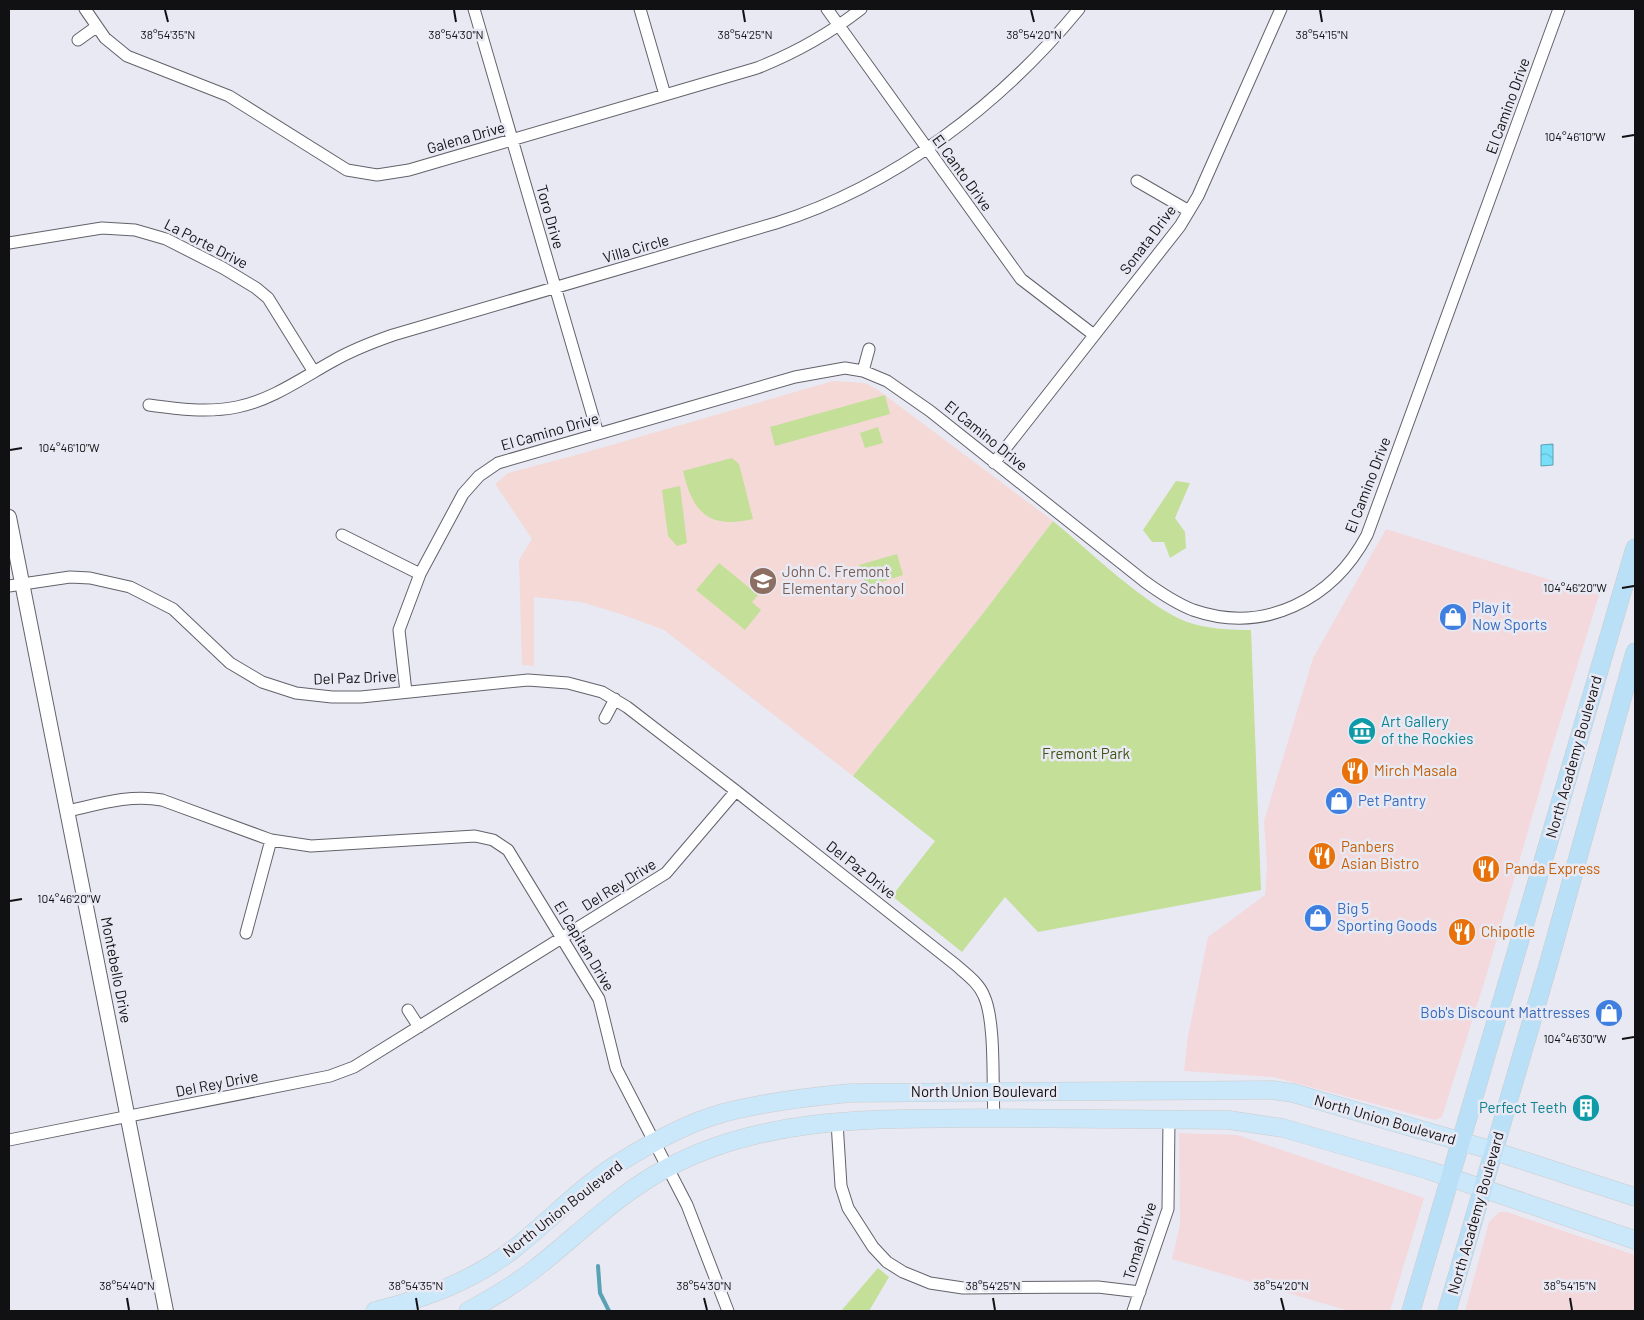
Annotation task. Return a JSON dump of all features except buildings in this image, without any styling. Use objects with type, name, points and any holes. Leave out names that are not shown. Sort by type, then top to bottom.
[{"type":"highway","name":"North Academy Boulevard","points":[[1411,1311],[1635,548]]},
{"type":"highway","name":"North Academy Boulevard","points":[[1447,1311],[1549,962],[1635,652]]},
{"type":"main road","name":"North Union Boulevard","points":[[375,1311],[411,1302],[456,1285],[488,1266],[514,1248],[616,1165],[654,1142],[722,1113],[818,1096],[850,1093],[1272,1090],[1301,1096],[1461,1142],[1635,1197]]},
{"type":"main road","name":"North Union Boulevard","points":[[468,1311],[513,1285],[602,1213],[668,1167],[740,1139],[800,1125],[837,1122],[994,1118],[1229,1120],[1283,1128],[1482,1188],[1635,1240]]},
{"type":"street","name":"Galena Drive","points":[[85,9],[105,38],[127,56],[229,96],[347,170],[364,174],[393,173],[512,140],[778,60],[839,26],[861,9]]},
{"type":"street","name":"Toro Drive","points":[[474,9],[598,434]]},
{"type":"street","points":[[640,9],[665,95]]},
{"type":"street","name":"El Canto Drive","points":[[827,9],[925,149],[1021,279],[1094,335]]},
{"type":"street","name":"Villa Circle","points":[[149,405],[198,410],[237,407],[272,395],[334,360],[377,341],[821,208],[881,178],[925,149],[973,112],[1015,76],[1079,9]]},
{"type":"street","name":"Sonata Drive","points":[[994,463],[1189,211],[1282,9]]},
{"type":"street","name":"El Camino Drive","points":[[406,692],[398,630],[420,574],[463,494],[479,476],[498,463],[816,372],[845,368],[863,371],[888,381],[930,411],[1163,594],[1194,610],[1230,617],[1266,614],[1295,606],[1321,590],[1347,566],[1367,535],[1559,9]]},
{"type":"street","points":[[78,40],[96,27]]},
{"type":"street","points":[[1137,181],[1189,211]]},
{"type":"street","name":"La Porte Drive","points":[[9,243],[102,228],[135,230],[166,239],[223,268],[256,288],[268,298],[314,372]]},
{"type":"street","points":[[863,371],[869,349]]},
{"type":"street","name":"Montebello Drive","points":[[9,517],[15,584],[68,811],[166,1311]]},
{"type":"street","points":[[342,535],[420,574]]},
{"type":"street","name":"Del Paz Drive","points":[[15,584],[51,578],[84,577],[130,587],[173,609],[230,663],[262,682],[296,693],[332,697],[528,680],[549,680],[602,692],[736,790],[956,964],[976,984],[984,994],[988,1007],[994,1118]]},
{"type":"street","points":[[605,718],[614,699]]},
{"type":"street","name":"Del Rey Drive","points":[[9,1140],[330,1076],[354,1067],[666,873],[736,790]]},
{"type":"street","name":"El Capitan Drive","points":[[68,811],[130,798],[147,797],[162,800],[271,840],[310,846],[474,836],[493,840],[508,850],[599,999],[616,1068],[686,1205],[728,1311]]},
{"type":"street","points":[[246,933],[271,840]]},
{"type":"street","points":[[408,1010],[419,1026]]},
{"type":"street","name":"Tomah Drive","points":[[1133,1311],[1168,1208],[1169,1119]]},
{"type":"street","points":[[837,1122],[841,1186],[848,1208],[873,1247],[887,1262],[903,1272],[930,1283],[963,1288],[1098,1287],[1140,1292]]},
{"type":"shaded area","name":"John C. Fremont Elementary School","points":[[833,381],[865,383],[878,390],[1053,521],[981,616],[853,776],[664,630],[624,615],[581,602],[534,597],[534,666],[522,665],[519,560],[532,539],[495,484],[508,473]]},
{"type":"shaded area","points":[[1386,529],[1599,595],[1551,751],[1485,980],[1442,1117],[1435,1120],[1273,1077],[1184,1071],[1188,1036],[1208,937],[1265,895],[1267,867],[1264,821],[1313,658]]},
{"type":"shaded area","points":[[1179,1133],[1237,1135],[1424,1198],[1390,1311],[1349,1311],[1172,1259],[1180,1225]]},
{"type":"shaded area","points":[[1499,1212],[1507,1212],[1635,1255],[1635,1311],[1465,1311],[1489,1222]]},
{"type":"green space","points":[[885,395],[890,414],[775,446],[770,427]]},
{"type":"green space","points":[[878,427],[883,443],[865,448],[860,433]]},
{"type":"green space","points":[[732,458],[739,464],[753,519],[724,522],[714,519],[698,507],[687,486],[683,471]]},
{"type":"green space","points":[[1176,481],[1190,483],[1175,518],[1185,532],[1186,548],[1170,558],[1164,542],[1152,542],[1143,530]]},
{"type":"green space","points":[[680,486],[687,543],[677,546],[668,536],[662,490]]},
{"type":"green space","name":"Fremont Park","points":[[1053,521],[1135,590],[1170,614],[1187,622],[1203,626],[1251,630],[1261,890],[1038,932],[1005,897],[962,952],[892,896],[935,841],[853,776],[981,616]]},
{"type":"green space","points":[[897,554],[903,575],[866,587],[859,565]]},
{"type":"green space","points":[[719,563],[758,595],[752,602],[761,610],[745,630],[696,590]]},
{"type":"green space","points":[[878,1268],[889,1277],[869,1311],[841,1311]]},
{"type":"water","points":[[1553,444],[1553,465],[1541,466],[1541,445]]},
{"type":"waterway","points":[[598,1266],[600,1293],[609,1311]]},
{"type":"place","name":"John C. Fremont Elementary School","points":[[763,581]]},
{"type":"place","name":"Play it Now Sports","points":[[1453,617]]},
{"type":"place","name":"Art Gallery of the Rockies","points":[[1362,731]]},
{"type":"place","name":"Mirch Masala","points":[[1355,771]]},
{"type":"place","name":"Pet Pantry","points":[[1339,801]]},
{"type":"place","name":"Panbers Asian Bistro","points":[[1322,856]]},
{"type":"place","name":"Panda Express","points":[[1486,869]]},
{"type":"place","name":"Big 5 Sporting Goods","points":[[1318,918]]},
{"type":"place","name":"Chipotle","points":[[1462,932]]},
{"type":"place","name":"Bob's Discount Mattresses","points":[[1609,1013]]},
{"type":"place","name":"Perfect Teeth","points":[[1586,1108]]}]
